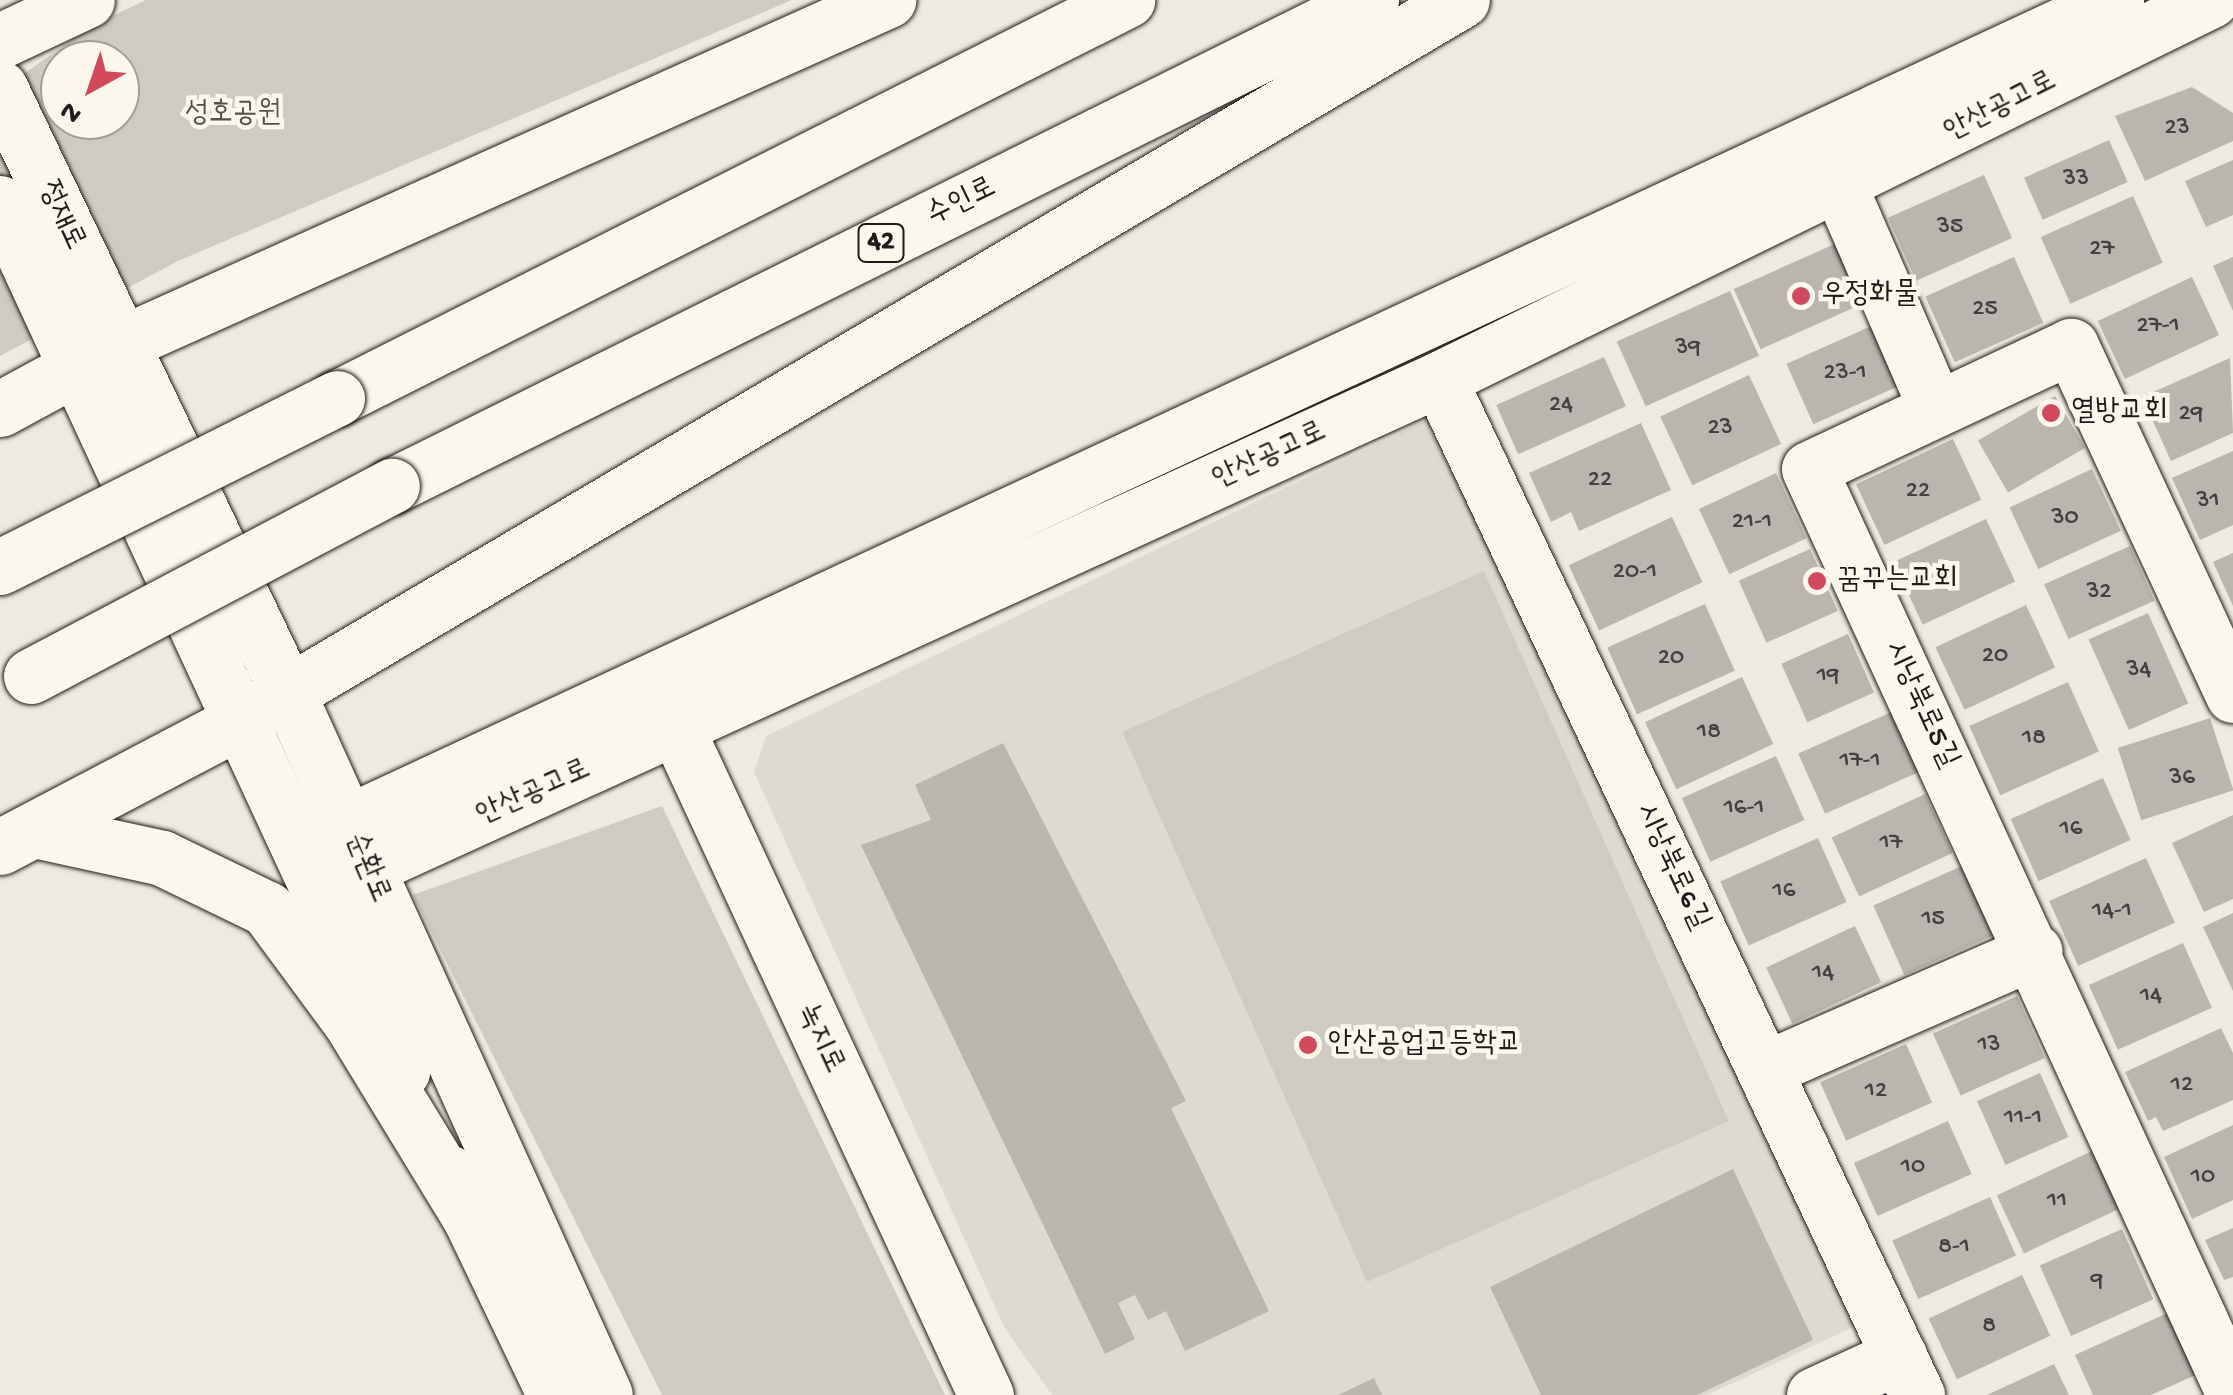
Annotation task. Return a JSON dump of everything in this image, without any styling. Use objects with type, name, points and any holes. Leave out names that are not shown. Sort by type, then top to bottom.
[{"type":"street","points":[[0,42],[87,0]]},
{"type":"street","points":[[0,410],[97,355],[888,0]]},
{"type":"street","points":[[0,567],[1127,0]]},
{"type":"street","name":"수인로","points":[[16,684],[392,486],[1370,0]]},
{"type":"street","points":[[22,839],[238,722],[1462,0]]},
{"type":"street","name":"안산공고로","points":[[332,857],[666,705],[2116,0]]},
{"type":"street","name":"안산공고로","points":[[666,705],[1438,380],[1840,190],[2211,0]]},
{"type":"street","name":"정재로","points":[[0,88],[97,355]]},
{"type":"street","points":[[1840,190],[1935,406]]},
{"type":"street","name":"정재로","points":[[0,202],[97,355]]},
{"type":"street","name":"시낭북로5길","points":[[2233,694],[2071,346],[1935,406],[1809,469],[2034,951],[2233,1392]]},
{"type":"street","name":"순환로","points":[[97,355],[287,691],[332,857],[469,1216],[555,1395]]},
{"type":"street","name":"순환로","points":[[97,355],[238,722],[332,857],[605,1395]]},
{"type":"street","name":"시낭북로6길","points":[[1438,380],[1767,1068],[1908,1376],[1814,1395]]},
{"type":"street","name":"녹지로","points":[[666,705],[986,1395]]},
{"type":"street","points":[[22,839],[162,858],[267,909],[351,1023],[469,1216]]},
{"type":"street","points":[[1767,1068],[2034,951]]},
{"type":"shaded area","name":"안산공업고등학교","points":[[1431,418],[1873,1318],[1707,1395],[1052,1395],[1004,1327],[754,772],[766,736]]},
{"type":"green space","name":"성호공원","points":[[146,0],[792,0],[178,261],[0,356],[0,91],[40,62],[40,140],[140,140],[140,40],[71,40],[91,26]]},
{"type":"green space","points":[[1484,571],[1729,1121],[1367,1282],[1122,732]]},
{"type":"green space","points":[[662,806],[945,1395],[662,1395],[413,895]]},
{"type":"building","points":[[2192,87],[2233,113],[2233,141],[2145,181],[2115,116]]},
{"type":"building","points":[[2109,140],[2128,182],[2043,220],[2024,178]]},
{"type":"building","points":[[2233,160],[2233,215],[2206,227],[2185,181]]},
{"type":"building","points":[[1984,175],[2012,238],[1916,281],[1888,218]]},
{"type":"building","points":[[2133,196],[2163,263],[2070,304],[2041,237]]},
{"type":"building","points":[[1837,243],[1864,303],[1761,349],[1734,289]]},
{"type":"building","points":[[2014,257],[2043,323],[1955,362],[1925,296]]},
{"type":"building","points":[[2233,257],[2233,311],[2213,266]]},
{"type":"building","points":[[2192,277],[2219,335],[2125,379],[2098,321]]},
{"type":"building","points":[[1730,291],[1759,356],[1646,406],[1617,341]]},
{"type":"building","points":[[1876,324],[1903,384],[1813,424],[1786,364]]},
{"type":"building","points":[[1604,357],[1626,406],[1518,454],[1496,405]]},
{"type":"building","points":[[2230,358],[2233,433],[2171,461],[2142,397]]},
{"type":"building","points":[[1749,375],[1781,444],[1692,485],[1660,416]]},
{"type":"building","points":[[2055,396],[2085,448],[2008,492],[1978,440]]},
{"type":"building","points":[[1641,423],[1671,490],[1579,531],[1571,512],[1551,522],[1529,473]]},
{"type":"building","points":[[1953,439],[1981,500],[1884,545],[1856,484]]},
{"type":"building","points":[[2233,451],[2233,525],[2200,540],[2172,478]]},
{"type":"building","points":[[2092,469],[2121,531],[2038,569],[2010,507]]},
{"type":"building","points":[[1776,473],[1806,538],[1729,574],[1699,509]]},
{"type":"building","points":[[1672,517],[1702,582],[1599,630],[1569,565]]},
{"type":"building","points":[[1986,519],[2015,582],[1923,625],[1894,562]]},
{"type":"building","points":[[2130,546],[2154,601],[2069,639],[2044,584]]},
{"type":"building","points":[[1810,549],[1838,611],[1766,643],[1739,581]]},
{"type":"building","points":[[2233,553],[2233,606],[2213,562]]},
{"type":"building","points":[[1705,604],[1735,671],[1637,714],[1607,648]]},
{"type":"building","points":[[2026,605],[2055,668],[1965,710],[1935,647]]},
{"type":"building","points":[[2148,613],[2188,703],[2129,730],[2089,639]]},
{"type":"building","points":[[1848,634],[1874,692],[1807,722],[1781,664]]},
{"type":"building","points":[[1742,677],[1773,744],[1676,789],[1645,722]]},
{"type":"building","points":[[2068,682],[2099,751],[2000,795],[1969,726]]},
{"type":"building","points":[[1896,710],[1923,770],[1825,814],[1798,754]]},
{"type":"building","points":[[2210,718],[2233,790],[2141,820],[2118,748]]},
{"type":"building","points":[[1003,743],[1186,1101],[1171,1108],[1269,1311],[1185,1351],[1166,1311],[1148,1320],[1135,1295],[1118,1303],[1135,1339],[1105,1354],[861,845],[931,820],[915,785]]},
{"type":"building","points":[[1776,756],[1804,820],[1710,862],[1682,798]]},
{"type":"building","points":[[2103,778],[2131,840],[2038,881],[2011,819]]},
{"type":"building","points":[[1925,794],[1952,853],[1859,896],[1832,838]]},
{"type":"building","points":[[2233,815],[2233,899],[2204,912],[2172,843]]},
{"type":"building","points":[[1818,838],[1846,902],[1749,945],[1720,882]]},
{"type":"building","points":[[2146,858],[2175,923],[2078,966],[2049,901]]},
{"type":"building","points":[[1962,866],[1993,935],[1904,975],[1873,905]]},
{"type":"building","points":[[2233,913],[2233,991],[2203,927]]},
{"type":"building","points":[[1855,926],[1881,982],[1792,1024],[1766,967]]},
{"type":"building","points":[[2183,943],[2212,1008],[2118,1050],[2089,985]]},
{"type":"building","points":[[2017,996],[2045,1058],[1961,1096],[1933,1033]]},
{"type":"building","points":[[2221,1028],[2233,1053],[2233,1100],[2163,1131],[2156,1117],[2148,1121],[2125,1072]]},
{"type":"building","points":[[1906,1044],[1932,1102],[1846,1141],[1820,1082]]},
{"type":"building","points":[[2040,1073],[2068,1137],[2005,1165],[1977,1101]]},
{"type":"building","points":[[1948,1121],[1972,1174],[1877,1216],[1854,1163]]},
{"type":"building","points":[[2233,1125],[2233,1200],[2192,1219],[2164,1157]]},
{"type":"building","points":[[2092,1151],[2119,1209],[2024,1253],[1997,1195]]},
{"type":"building","points":[[1733,1169],[1813,1340],[1697,1395],[1541,1395],[1490,1287]]},
{"type":"building","points":[[1990,1197],[2016,1255],[1918,1299],[1892,1241]]},
{"type":"building","points":[[2233,1228],[2233,1277],[2224,1280],[2205,1240]]},
{"type":"building","points":[[2122,1229],[2153,1299],[2071,1336],[2040,1266]]},
{"type":"building","points":[[2022,1275],[2050,1336],[1957,1379],[1929,1319]]},
{"type":"building","points":[[2174,1310],[2202,1372],[2151,1395],[2093,1395],[2075,1355]]},
{"type":"building","points":[[2054,1364],[2069,1395],[1987,1395]]},
{"type":"building","points":[[1374,1378],[1382,1395],[1338,1395]]},
{"type":"place","name":"우정화물","points":[[1801,296]]},
{"type":"place","name":"열방교회","points":[[2051,413]]},
{"type":"place","name":"꿈꾸는교회","points":[[1817,581]]},
{"type":"place","name":"안산공업고등학교","points":[[1308,1045]]}]
